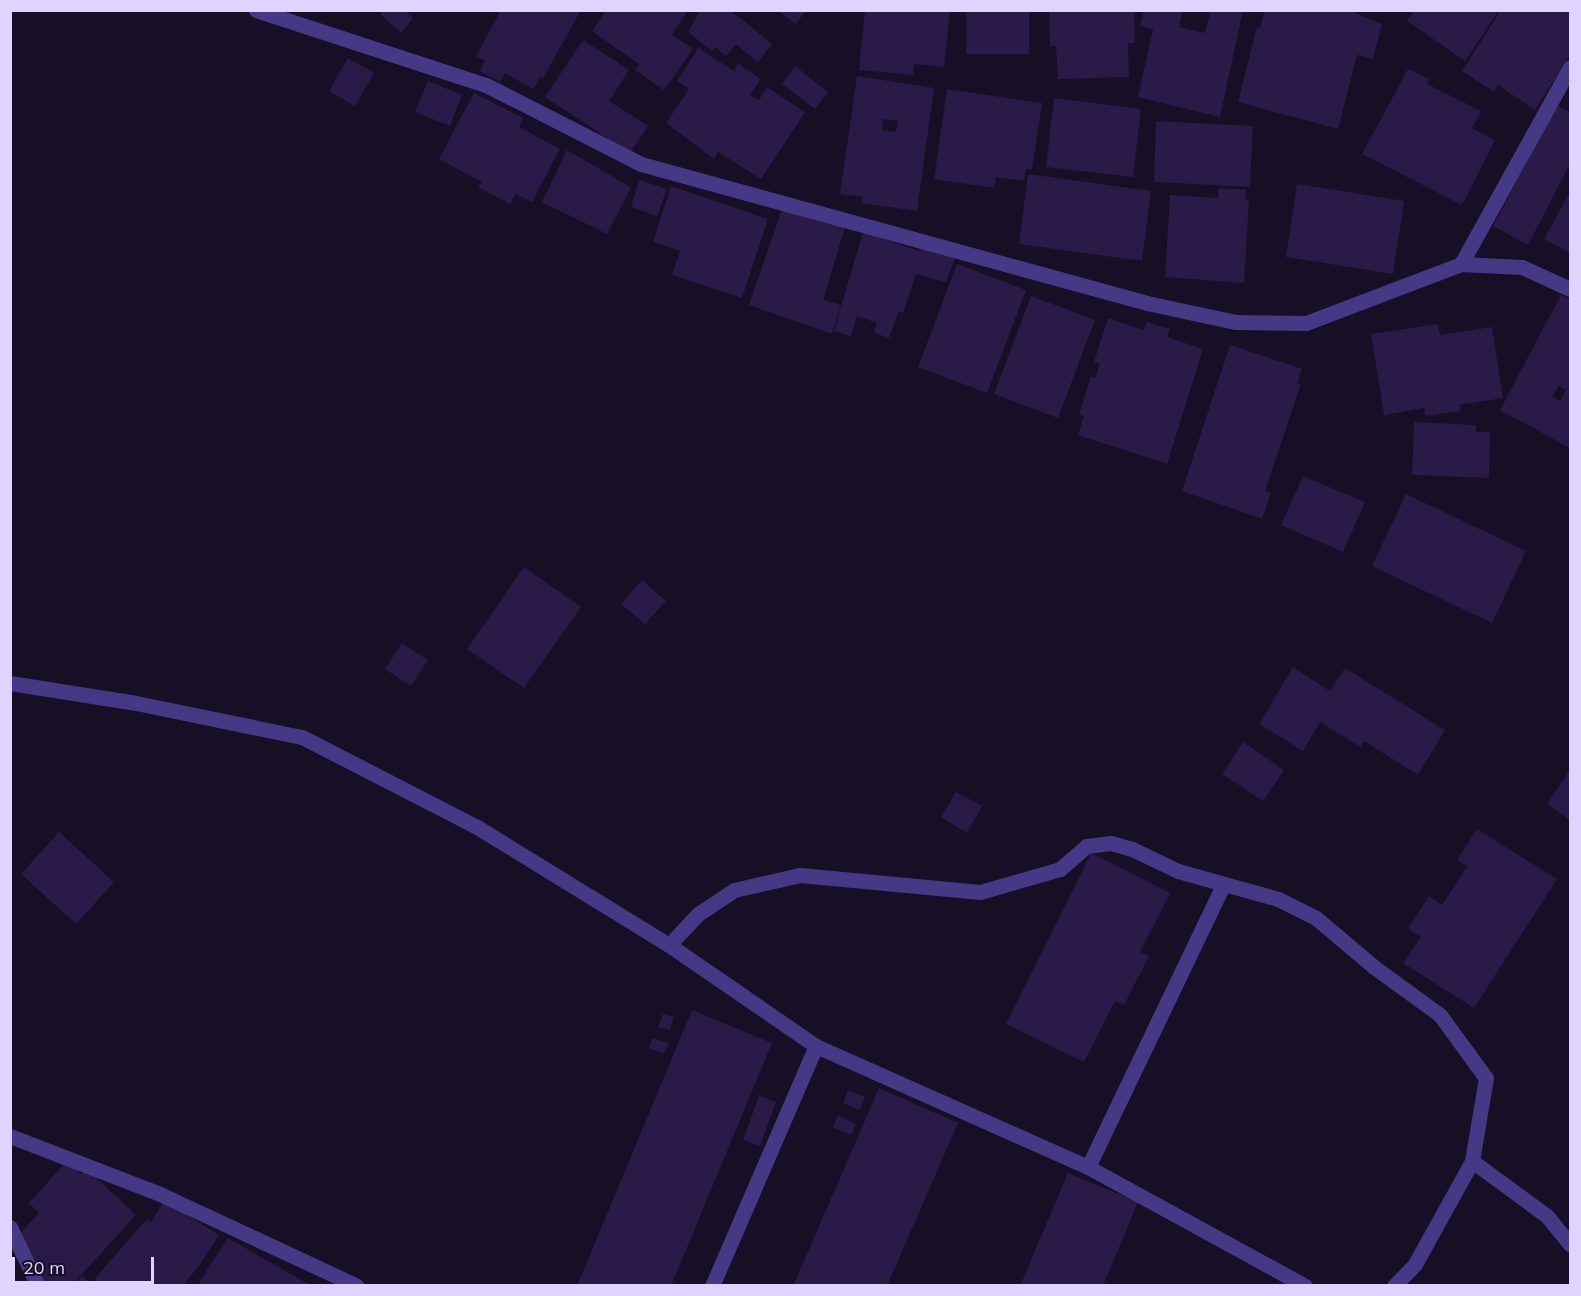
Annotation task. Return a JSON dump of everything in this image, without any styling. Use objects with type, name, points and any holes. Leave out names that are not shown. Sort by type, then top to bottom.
[{"type":"street","points":[[256,10],[486,85],[641,164],[1147,303],[1236,322],[1306,323],[1461,264],[1522,267],[1570,289]]},
{"type":"street","points":[[1461,264],[1570,67]]},
{"type":"street","points":[[10,683],[136,703],[302,737],[477,827],[669,945],[816,1046],[1088,1167],[1305,1286]]},
{"type":"street","points":[[669,945],[699,914],[734,890],[800,875],[980,892],[1060,869],[1086,846],[1111,843],[1222,885],[1278,899],[1316,918],[1440,1015],[1486,1078],[1472,1161],[1415,1264],[1394,1286]]},
{"type":"street","points":[[1088,1167],[1222,885]]},
{"type":"street","points":[[712,1286],[816,1046]]},
{"type":"street","points":[[10,1136],[160,1194],[357,1286]]},
{"type":"street","points":[[1472,1161],[1547,1216],[1570,1244]]},
{"type":"street","points":[[10,1227],[38,1286]]},
{"type":"building","points":[[383,10],[404,10],[413,18],[401,33],[380,14]]},
{"type":"building","points":[[501,10],[581,10],[543,78],[541,76],[533,89],[505,73],[500,82],[480,71],[485,61],[476,56]]},
{"type":"building","points":[[606,10],[688,10],[672,35],[693,49],[664,90],[635,70],[639,64],[592,31]]},
{"type":"building","points":[[700,10],[730,10],[772,44],[758,62],[736,44],[726,56],[715,47],[712,51],[688,32]]},
{"type":"building","points":[[778,10],[807,10],[795,24]]},
{"type":"building","points":[[865,10],[950,10],[944,67],[914,64],[913,75],[859,70]]},
{"type":"building","points":[[966,10],[1029,10],[1029,54],[966,54]]},
{"type":"building","points":[[1049,10],[1134,10],[1135,43],[1128,43],[1129,77],[1058,79],[1056,46],[1050,46]]},
{"type":"building","points":[[1144,10],[1183,10],[1179,27],[1205,33],[1210,13],[1202,10],[1243,10],[1220,117],[1138,97],[1153,29],[1140,26]]},
{"type":"building","points":[[1265,10],[1349,10],[1382,24],[1373,59],[1357,55],[1338,129],[1238,102],[1257,27],[1260,28]]},
{"type":"building","points":[[1414,10],[1499,10],[1465,61],[1407,21]]},
{"type":"building","points":[[1501,10],[1570,10],[1570,55],[1535,110],[1498,85],[1494,92],[1462,71]]},
{"type":"building","points":[[583,40],[629,70],[609,101],[648,126],[630,153],[545,97]]},
{"type":"building","points":[[698,48],[734,71],[738,64],[761,79],[750,95],[759,100],[767,87],[805,112],[761,179],[718,152],[714,159],[666,123],[689,89],[677,81]]},
{"type":"building","points":[[348,58],[374,73],[355,106],[329,91]]},
{"type":"building","points":[[795,66],[828,92],[815,109],[782,84]]},
{"type":"building","points":[[1408,69],[1429,79],[1427,84],[1481,111],[1472,128],[1495,140],[1462,205],[1362,154]]},
{"type":"building","points":[[857,76],[934,88],[917,211],[861,203],[862,197],[840,194]],"holes":[[[883,119],[898,121],[896,132],[882,130]]]},
{"type":"building","points":[[428,81],[462,95],[450,126],[415,112]]},
{"type":"building","points":[[947,89],[1042,103],[1032,170],[1026,169],[1024,181],[996,177],[994,188],[934,179]]},
{"type":"building","points":[[474,93],[523,118],[519,127],[560,149],[532,202],[516,194],[510,204],[478,187],[482,182],[439,159]]},
{"type":"building","points":[[1054,98],[1141,109],[1133,177],[1046,167]]},
{"type":"building","points":[[1557,105],[1570,112],[1570,164],[1528,245],[1493,226]]},
{"type":"building","points":[[1156,121],[1253,126],[1250,187],[1154,182]]},
{"type":"building","points":[[567,150],[631,187],[607,234],[542,202]]},
{"type":"building","points":[[1028,174],[1151,191],[1142,261],[1019,244]]},
{"type":"building","points":[[639,180],[667,189],[657,216],[631,207]]},
{"type":"building","points":[[1297,184],[1404,201],[1393,274],[1286,257]]},
{"type":"building","points":[[671,186],[768,219],[742,298],[672,275],[680,251],[653,242]]},
{"type":"building","points":[[1219,188],[1246,190],[1245,199],[1249,200],[1244,283],[1165,277],[1170,195],[1218,198]]},
{"type":"building","points":[[1570,192],[1570,253],[1544,239]]},
{"type":"building","points":[[783,206],[845,227],[823,300],[841,305],[832,334],[749,305]]},
{"type":"building","points":[[863,232],[924,253],[919,250],[922,242],[956,255],[946,282],[916,274],[903,313],[899,311],[889,338],[874,333],[877,323],[857,316],[851,336],[834,331]]},
{"type":"building","points":[[957,264],[1026,290],[987,393],[918,367]]},
{"type":"building","points":[[1561,295],[1570,300],[1570,448],[1500,410]],"holes":[[[1559,386],[1566,390],[1560,401],[1552,397]]]},
{"type":"building","points":[[1031,296],[1095,320],[1058,418],[994,394]]},
{"type":"building","points":[[1108,318],[1144,330],[1147,322],[1170,329],[1167,337],[1203,349],[1167,464],[1078,435],[1084,416],[1079,414],[1091,376],[1095,378],[1100,364],[1094,362]]},
{"type":"building","points":[[1438,324],[1440,335],[1492,327],[1503,398],[1459,405],[1460,411],[1425,416],[1424,408],[1384,415],[1371,334]]},
{"type":"building","points":[[1230,345],[1302,369],[1297,383],[1301,384],[1265,491],[1271,493],[1262,519],[1182,491]]},
{"type":"building","points":[[1414,422],[1476,425],[1476,432],[1490,432],[1489,478],[1412,475]]},
{"type":"building","points":[[1303,476],[1365,502],[1343,552],[1281,525]]},
{"type":"building","points":[[1406,494],[1526,551],[1492,623],[1372,566]]},
{"type":"building","points":[[524,567],[581,607],[524,688],[467,649]]},
{"type":"building","points":[[642,580],[666,601],[645,624],[621,604]]},
{"type":"building","points":[[402,643],[428,660],[411,686],[385,669]]},
{"type":"building","points":[[1293,667],[1330,691],[1345,668],[1445,730],[1418,775],[1364,741],[1360,747],[1320,722],[1303,751],[1259,724]]},
{"type":"building","points":[[1243,742],[1284,770],[1263,801],[1222,774]]},
{"type":"building","points":[[1570,770],[1570,820],[1547,804]]},
{"type":"building","points":[[956,792],[982,806],[967,833],[941,817]]},
{"type":"building","points":[[1477,829],[1557,879],[1474,1008],[1403,963],[1421,937],[1408,929],[1429,896],[1442,905],[1467,866],[1457,860]]},
{"type":"building","points":[[59,832],[114,882],[76,924],[21,874]]},
{"type":"building","points":[[1091,853],[1170,893],[1140,952],[1149,956],[1124,1005],[1115,1001],[1084,1062],[1006,1024]]},
{"type":"building","points":[[692,1010],[772,1043],[671,1286],[577,1286]]},
{"type":"building","points":[[663,1014],[674,1017],[670,1030],[658,1027]]},
{"type":"building","points":[[652,1038],[669,1043],[664,1054],[649,1048]]},
{"type":"building","points":[[879,1088],[958,1123],[887,1286],[793,1286]]},
{"type":"building","points":[[848,1090],[865,1097],[860,1110],[843,1103]]},
{"type":"building","points":[[759,1096],[776,1102],[760,1146],[743,1140]]},
{"type":"building","points":[[838,1115],[856,1124],[851,1135],[833,1127]]},
{"type":"building","points":[[67,1161],[81,1174],[87,1169],[136,1215],[71,1286],[51,1286],[10,1249],[10,1244],[39,1213],[29,1203]]},
{"type":"building","points":[[1068,1173],[1138,1202],[1103,1286],[1020,1286]]},
{"type":"building","points":[[164,1201],[219,1235],[183,1286],[94,1286],[96,1277],[147,1219],[151,1222]]},
{"type":"building","points":[[228,1238],[308,1284],[307,1286],[197,1286]]},
{"type":"building","points":[[82,1276],[94,1286],[73,1286]]}]
